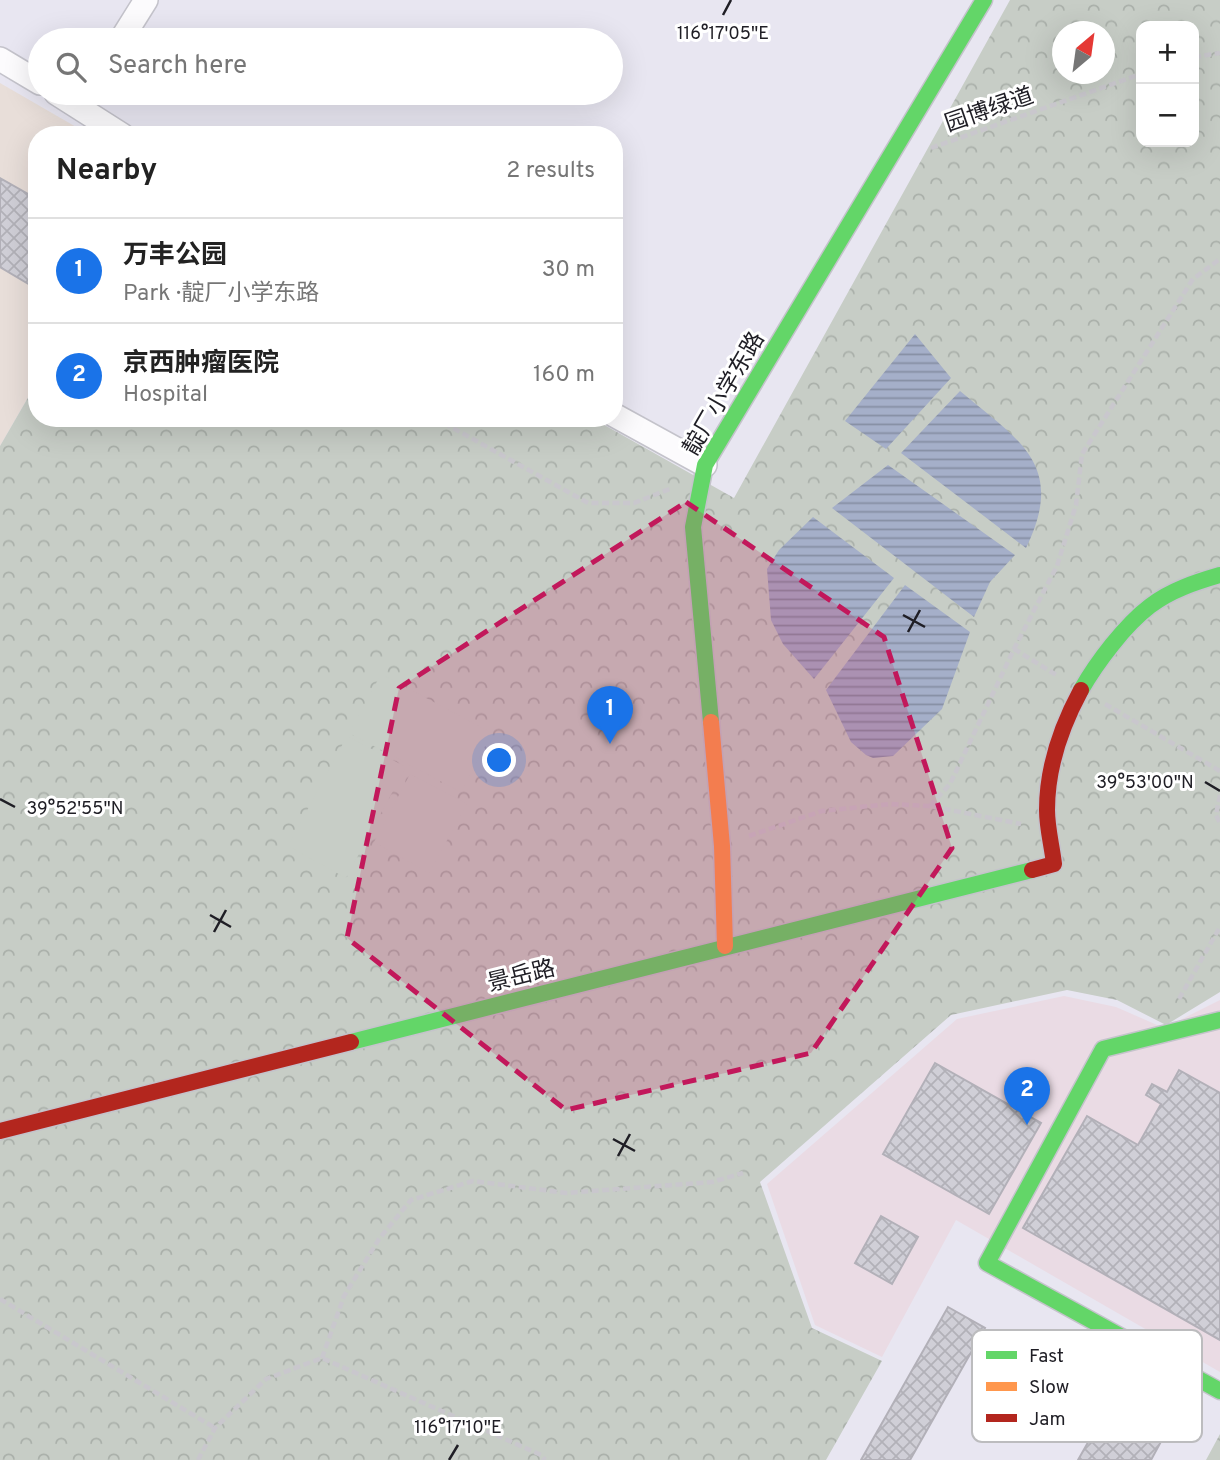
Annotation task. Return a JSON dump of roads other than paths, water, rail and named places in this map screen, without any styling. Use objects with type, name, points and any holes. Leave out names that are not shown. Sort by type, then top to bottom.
[{"type":"street","points":[[128,28],[146,0]]},
{"type":"street","name":"靛厂小学东路","points":[[725,946],[722,846],[694,527],[705,465],[984,0]]},
{"type":"street","points":[[0,59],[28,76]]},
{"type":"street","points":[[89,105],[112,126]]},
{"type":"street","points":[[623,420],[705,465]]},
{"type":"street","name":"景岳路","points":[[0,1130],[1054,864],[1047,810],[1050,775],[1063,730],[1080,689],[1115,640],[1150,605],[1194,583],[1220,575]]},
{"type":"street","points":[[1109,1330],[987,1263],[1103,1049],[1220,1020]]},
{"type":"street","points":[[1202,1381],[1220,1391]]},
{"type":"water","points":[[915,334],[951,378],[886,449],[845,421]]},
{"type":"water","points":[[960,391],[1017,440],[1030,456],[1038,474],[1041,495],[1037,519],[1026,548],[901,453]]},
{"type":"water","points":[[888,465],[1015,555],[990,582],[974,617],[832,508]]},
{"type":"water","points":[[813,517],[894,578],[814,679],[783,644],[771,620],[767,569],[779,550]]},
{"type":"water","points":[[905,585],[970,632],[942,709],[893,756],[873,758],[851,742],[826,690]]},
{"type":"place","name":"万丰公园","points":[[610,744]]},
{"type":"place","name":"京西肿瘤医院","points":[[1027,1125]]}]
